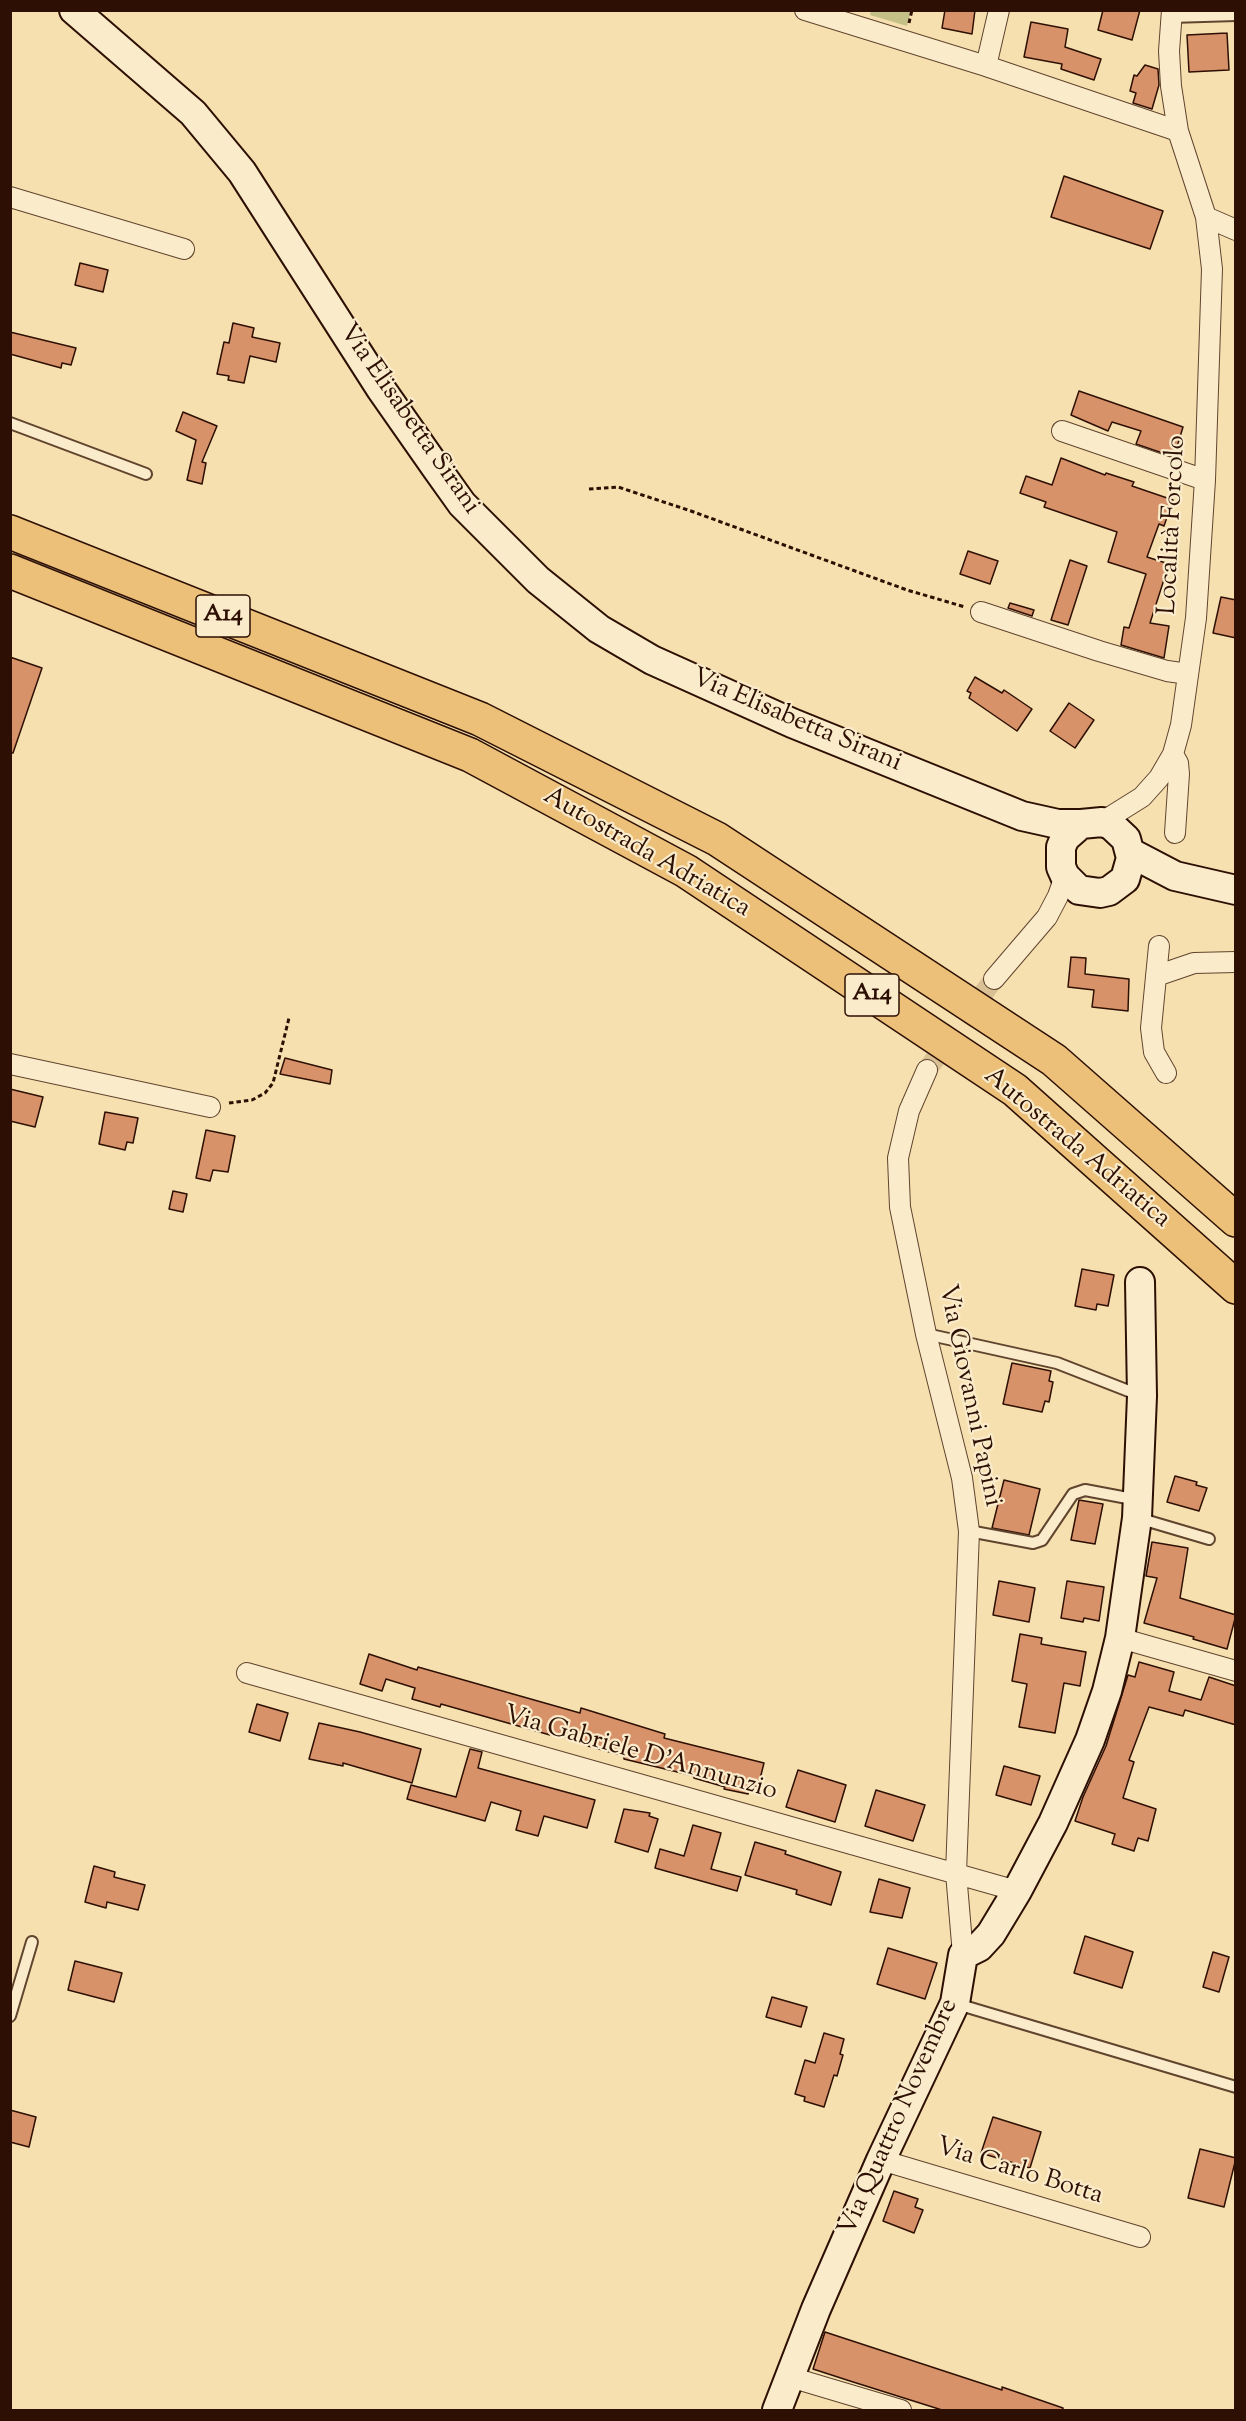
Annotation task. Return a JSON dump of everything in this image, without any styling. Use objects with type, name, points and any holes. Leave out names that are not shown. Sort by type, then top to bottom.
[{"type":"highway","name":"Autostrada Adriatica","points":[[10,532],[480,719],[717,839],[1054,1060],[1236,1220]]},
{"type":"highway","name":"Autostrada Adriatica","points":[[10,571],[471,755],[686,871],[1015,1090],[1236,1287]]},
{"type":"main road","name":"Via Elisabetta Sirani","points":[[74,10],[193,113],[242,172],[381,389],[462,504],[538,580],[599,629],[652,660],[792,723],[1022,816],[1058,824],[1091,823]]},
{"type":"main road","name":"Via Elisabetta Sirani","points":[[1022,816],[1048,840],[1062,866]]},
{"type":"main road","points":[[1091,823],[1120,831],[1127,857],[1109,891],[1089,893],[1080,890],[1062,866],[1065,838],[1091,823]]},
{"type":"main road","points":[[1127,857],[1175,876],[1236,890]]},
{"type":"main road","points":[[963,1955],[978,1947],[991,1934],[1017,1891],[1053,1823],[1090,1740],[1107,1691],[1120,1638],[1137,1509],[1142,1396],[1140,1282]]},
{"type":"main road","name":"Via Quattro Novembre","points":[[777,2410],[816,2309],[881,2160],[955,2003],[963,1955]]},
{"type":"street","points":[[805,10],[986,66],[1178,131]]},
{"type":"street","points":[[986,66],[999,10]]},
{"type":"street","name":"Località Forcolo","points":[[1171,14],[1170,86],[1178,131],[1206,217],[1212,270],[1205,480],[1196,618],[1181,725],[1173,754],[1178,763],[1179,774],[1175,833]]},
{"type":"street","points":[[10,197],[184,249]]},
{"type":"street","points":[[1206,217],[1236,230]]},
{"type":"street","points":[[1062,431],[1205,480]]},
{"type":"street","points":[[981,612],[1122,658],[1167,671],[1188,674]]},
{"type":"street","points":[[1127,857],[1131,820],[1142,797],[1159,778],[1173,754]]},
{"type":"street","points":[[1091,823],[1142,797]]},
{"type":"street","points":[[994,979],[1047,917],[1058,896],[1062,866]]},
{"type":"street","points":[[1047,917],[1089,893]]},
{"type":"street","points":[[1159,946],[1151,1028],[1154,1052],[1166,1073]]},
{"type":"street","points":[[1156,976],[1194,963],[1236,962]]},
{"type":"street","points":[[10,1064],[210,1107]]},
{"type":"street","name":"Via Giovanni Papini","points":[[927,1070],[909,1111],[898,1158],[900,1207],[926,1334],[962,1478],[969,1531],[956,1873],[963,1955]]},
{"type":"street","points":[[1120,1638],[1236,1671]]},
{"type":"street","name":"Via Gabriele D'Annunzio","points":[[247,1673],[1017,1891]]},
{"type":"street","name":"Via Carlo Botta","points":[[881,2160],[1140,2237]]},
{"type":"street","points":[[790,2377],[901,2410]]},
{"type":"lane","points":[[1171,14],[1236,15]]},
{"type":"lane","points":[[10,423],[146,474]]},
{"type":"lane","points":[[926,1334],[1057,1364],[1142,1396]]},
{"type":"lane","points":[[969,1531],[1033,1543],[1042,1540],[1073,1494],[1085,1490],[1209,1539]]},
{"type":"lane","points":[[10,2016],[32,1942]]},
{"type":"lane","points":[[955,2003],[1236,2087]]},
{"type":"path","points":[[589,489],[618,487],[691,511],[907,590],[981,612]]},
{"type":"path","points":[[210,1107],[252,1100],[265,1093],[273,1083],[289,1018]]},
{"type":"shaded area","points":[[871,10],[911,11],[907,26],[870,15]]},
{"type":"building","points":[[945,10],[975,10],[972,34],[942,28]]},
{"type":"building","points":[[1103,10],[1140,10],[1132,40],[1098,30]]},
{"type":"building","points":[[1031,22],[1068,29],[1065,47],[1101,59],[1094,80],[1061,69],[1062,64],[1024,57]]},
{"type":"building","points":[[1227,33],[1229,70],[1189,72],[1187,35]]},
{"type":"building","points":[[1145,65],[1158,69],[1159,85],[1152,109],[1133,103],[1136,93],[1130,91],[1134,75],[1137,76]]},
{"type":"building","points":[[1064,176],[1163,211],[1150,249],[1051,217]]},
{"type":"building","points":[[80,263],[108,270],[103,292],[75,285]]},
{"type":"building","points":[[233,323],[254,328],[252,337],[280,343],[276,362],[250,356],[244,383],[228,380],[229,376],[217,374],[224,342],[229,343]]},
{"type":"building","points":[[10,332],[76,348],[71,365],[62,363],[61,368],[10,354]]},
{"type":"building","points":[[1079,391],[1183,427],[1174,457],[1136,444],[1141,431],[1112,422],[1108,431],[1071,415]]},
{"type":"building","points":[[183,412],[217,426],[202,462],[206,463],[202,484],[187,480],[196,440],[176,431]]},
{"type":"building","points":[[1061,458],[1105,475],[1106,473],[1134,482],[1132,486],[1173,500],[1164,526],[1159,524],[1147,557],[1169,564],[1150,623],[1169,626],[1164,658],[1121,645],[1124,627],[1129,628],[1146,574],[1108,562],[1117,532],[1044,507],[1046,502],[1020,493],[1026,476],[1052,485]]},
{"type":"building","points":[[968,551],[998,561],[990,584],[960,574]]},
{"type":"building","points":[[1070,560],[1087,566],[1068,625],[1051,620]]},
{"type":"building","points":[[1221,597],[1236,600],[1236,638],[1213,633]]},
{"type":"building","points":[[1010,603],[1034,610],[1032,616],[1008,608]]},
{"type":"building","points":[[10,657],[42,668],[13,753],[10,753]]},
{"type":"building","points":[[975,677],[1002,693],[1004,690],[1032,709],[1017,731],[969,698],[971,693],[967,691]]},
{"type":"building","points":[[1069,703],[1094,720],[1075,748],[1050,731]]},
{"type":"building","points":[[1071,957],[1086,958],[1085,974],[1129,979],[1128,1011],[1092,1007],[1094,990],[1068,987]]},
{"type":"building","points":[[285,1058],[332,1070],[330,1084],[280,1074]]},
{"type":"building","points":[[10,1089],[43,1097],[35,1127],[10,1121]]},
{"type":"building","points":[[105,1112],[138,1118],[133,1143],[127,1142],[125,1150],[99,1144]]},
{"type":"building","points":[[206,1130],[235,1136],[228,1172],[213,1170],[210,1181],[196,1178]]},
{"type":"building","points":[[173,1191],[187,1194],[183,1212],[169,1209]]},
{"type":"building","points":[[1082,1269],[1114,1275],[1108,1306],[1097,1304],[1096,1310],[1075,1306]]},
{"type":"building","points":[[1012,1363],[1051,1371],[1049,1381],[1053,1382],[1049,1402],[1045,1401],[1042,1412],[1003,1404]]},
{"type":"building","points":[[1175,1476],[1197,1482],[1196,1485],[1207,1488],[1199,1511],[1167,1502]]},
{"type":"building","points":[[1004,1480],[1040,1489],[1029,1535],[992,1528]]},
{"type":"building","points":[[1079,1500],[1103,1504],[1095,1544],[1071,1540]]},
{"type":"building","points":[[1152,1542],[1188,1548],[1180,1598],[1236,1615],[1227,1649],[1144,1623],[1157,1578],[1146,1576]]},
{"type":"building","points":[[999,1581],[1035,1588],[1029,1622],[993,1615]]},
{"type":"building","points":[[1067,1581],[1104,1587],[1099,1621],[1084,1618],[1083,1622],[1061,1618]]},
{"type":"building","points":[[1020,1634],[1042,1638],[1041,1644],[1086,1652],[1080,1686],[1064,1683],[1055,1733],[1019,1727],[1027,1684],[1012,1681]]},
{"type":"building","points":[[369,1654],[417,1670],[418,1667],[580,1713],[581,1708],[665,1734],[664,1738],[764,1763],[758,1787],[750,1786],[748,1794],[724,1789],[725,1787],[694,1778],[694,1776],[624,1759],[624,1756],[588,1746],[589,1743],[550,1733],[550,1735],[441,1704],[440,1707],[412,1699],[415,1688],[386,1679],[382,1691],[360,1684]]},
{"type":"building","points":[[1139,1662],[1174,1672],[1169,1691],[1201,1700],[1209,1677],[1236,1686],[1236,1725],[1185,1710],[1183,1716],[1149,1707],[1129,1760],[1134,1762],[1123,1798],[1156,1809],[1148,1841],[1138,1838],[1134,1851],[1112,1844],[1115,1834],[1075,1821],[1106,1746],[1128,1675],[1135,1677]]},
{"type":"building","points":[[257,1704],[288,1713],[280,1741],[249,1732]]},
{"type":"building","points":[[319,1723],[421,1749],[412,1783],[343,1763],[343,1766],[309,1759]]},
{"type":"building","points":[[470,1749],[482,1752],[478,1768],[595,1800],[587,1828],[544,1816],[538,1836],[516,1830],[521,1811],[491,1802],[485,1821],[407,1799],[411,1785],[456,1797]]},
{"type":"building","points":[[1004,1766],[1040,1776],[1031,1805],[996,1795]]},
{"type":"building","points":[[798,1770],[846,1785],[835,1822],[786,1807]]},
{"type":"building","points":[[876,1790],[925,1805],[913,1841],[865,1826]]},
{"type":"building","points":[[624,1809],[650,1813],[649,1816],[658,1819],[648,1852],[615,1842]]},
{"type":"building","points":[[693,1825],[721,1833],[711,1869],[741,1877],[737,1891],[655,1868],[660,1849],[684,1856]]},
{"type":"building","points":[[755,1842],[841,1872],[831,1905],[796,1894],[797,1890],[745,1875]]},
{"type":"building","points":[[94,1866],[115,1872],[114,1877],[145,1885],[138,1910],[107,1902],[106,1908],[85,1902]]},
{"type":"building","points":[[879,1879],[910,1888],[902,1918],[870,1912]]},
{"type":"building","points":[[1085,1936],[1133,1952],[1122,1988],[1074,1973]]},
{"type":"building","points":[[888,1948],[937,1963],[925,1999],[877,1984]]},
{"type":"building","points":[[1213,1952],[1229,1957],[1219,1992],[1203,1987]]},
{"type":"building","points":[[75,1961],[122,1973],[114,2002],[68,1990]]},
{"type":"building","points":[[772,1997],[807,2007],[801,2027],[766,2017]]},
{"type":"building","points":[[824,2033],[844,2039],[840,2054],[843,2055],[837,2076],[834,2075],[824,2107],[804,2101],[805,2097],[795,2094],[805,2060],[815,2063]]},
{"type":"building","points":[[10,2110],[36,2117],[29,2147],[10,2142]]},
{"type":"building","points":[[993,2117],[1041,2132],[1030,2168],[981,2153]]},
{"type":"building","points":[[1200,2149],[1236,2158],[1224,2207],[1188,2198]]},
{"type":"building","points":[[894,2191],[918,2199],[915,2207],[923,2210],[914,2233],[883,2221]]},
{"type":"building","points":[[825,2332],[1002,2390],[1002,2387],[1063,2408],[1063,2410],[942,2410],[813,2369]]},
{"type":"tunnel","points":[[927,1070],[994,979]]}]
